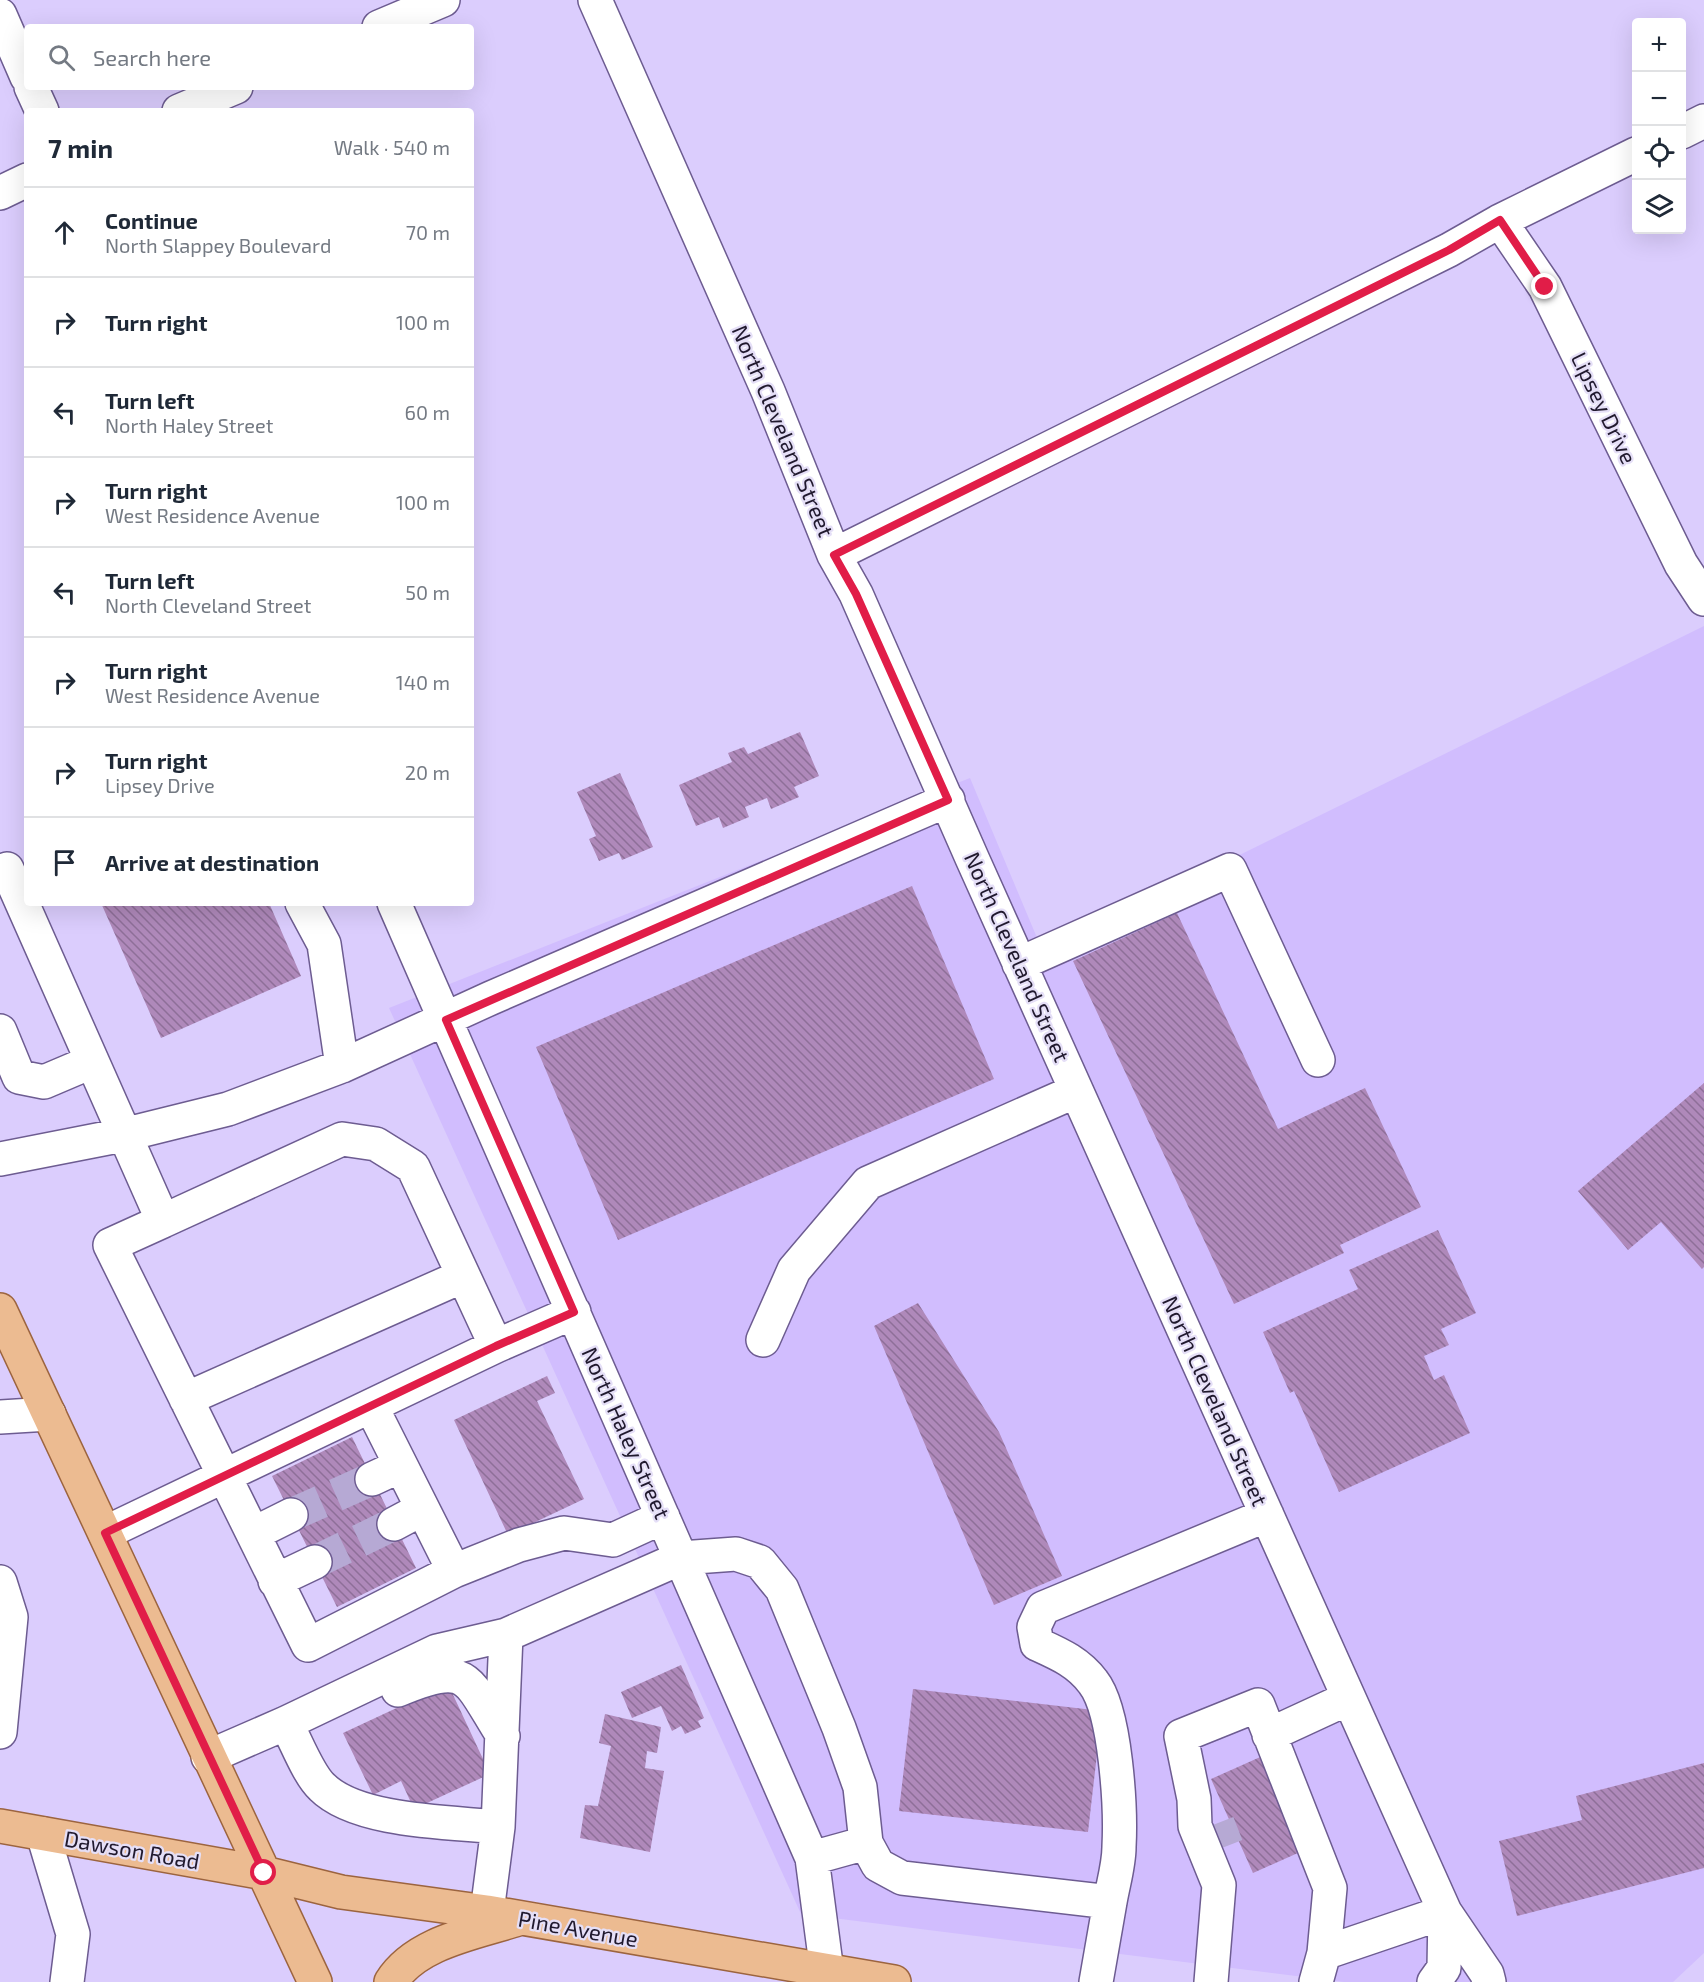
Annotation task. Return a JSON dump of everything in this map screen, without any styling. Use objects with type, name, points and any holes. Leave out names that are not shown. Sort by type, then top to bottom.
[{"type":"main road","points":[[0,1311],[315,1982]]},
{"type":"main road","name":"Dawson Road","points":[[0,1826],[264,1873]]},
{"type":"main road","name":"Pine Avenue","points":[[264,1873],[341,1892],[487,1912],[894,1982]]},
{"type":"main road","points":[[391,1982],[400,1968],[423,1952],[519,1919]]},
{"type":"street","points":[[386,24],[443,0]]},
{"type":"street","name":"North Cleveland Street","points":[[595,0],[768,391],[834,555],[856,594],[1076,1091],[1445,1912],[1487,1974],[1489,1982]]},
{"type":"street","points":[[0,15],[24,70]]},
{"type":"street","points":[[32,90],[41,108]]},
{"type":"street","points":[[186,108],[229,90]]},
{"type":"street","points":[[1686,130],[1704,122]]},
{"type":"street","points":[[834,555],[1449,250],[1500,220],[1632,156]]},
{"type":"street","points":[[0,193],[24,181]]},
{"type":"street","name":"Lipsey Drive","points":[[1500,220],[1545,287],[1681,564],[1704,599]]},
{"type":"street","points":[[0,1159],[123,1135],[228,1109],[342,1066],[948,800]]},
{"type":"street","points":[[11,867],[24,898]]},
{"type":"street","points":[[1019,963],[1230,870],[1318,1060]]},
{"type":"street","points":[[27,906],[123,1135],[163,1221]]},
{"type":"street","points":[[304,906],[324,944],[342,1066]]},
{"type":"street","name":"North Haley Street","points":[[395,906],[812,1858],[827,1972]]},
{"type":"street","points":[[0,1031],[19,1077],[44,1082],[92,1062]]},
{"type":"street","points":[[763,1340],[794,1270],[868,1183],[1076,1091]]},
{"type":"street","points":[[496,1346],[413,1167],[376,1144],[342,1139],[110,1245],[308,1645],[454,1571],[519,1545],[564,1533],[613,1540],[663,1517]]},
{"type":"street","points":[[186,1399],[464,1276]]},
{"type":"street","points":[[105,1533],[496,1346],[574,1312]]},
{"type":"street","points":[[371,1406],[386,1472],[408,1517],[454,1571]]},
{"type":"street","points":[[0,1417],[49,1414]]},
{"type":"street","points":[[253,1534],[291,1515]]},
{"type":"street","points":[[1096,1982],[1119,1848],[1113,1742],[1107,1707],[1094,1683],[1073,1660],[1037,1644],[1034,1627],[1043,1608],[1267,1515]]},
{"type":"street","points":[[208,1757],[437,1652],[506,1635],[681,1558],[736,1554],[760,1562],[782,1589],[860,1787],[866,1843],[878,1865],[902,1878],[1110,1902]]},
{"type":"street","points":[[275,1581],[315,1562]]},
{"type":"street","points":[[0,1582],[10,1617],[0,1732]]},
{"type":"street","points":[[487,1912],[498,1827],[506,1635]]},
{"type":"street","points":[[316,1709],[343,1713],[425,1678],[450,1673],[467,1680],[503,1736]]},
{"type":"street","points":[[1269,1735],[1349,1698]]},
{"type":"street","points":[[1219,1885],[1195,1826],[1194,1799],[1181,1736],[1258,1705],[1330,1888],[1320,1967]]},
{"type":"street","points":[[286,1723],[320,1786],[339,1801],[378,1814],[498,1827]]},
{"type":"street","points":[[1194,1799],[1222,1835],[1232,1861],[1219,1885],[1211,1982]]},
{"type":"street","points":[[43,1834],[73,1934],[67,1982]]},
{"type":"street","points":[[812,1858],[866,1843]]},
{"type":"street","points":[[1320,1967],[1445,1912]]},
{"type":"street","name":"North Cleveland Street","points":[[1434,1982],[1444,1968],[1445,1912]]},
{"type":"shaded area","points":[[1704,626],[1704,1953],[1673,1982],[1344,1982],[801,1914],[389,1008],[970,778],[1043,952]]},
{"type":"building","points":[[800,732],[819,776],[794,787],[799,797],[771,809],[767,798],[745,807],[749,817],[723,828],[719,817],[696,826],[679,785],[732,762],[728,753],[744,747],[748,754]]},
{"type":"building","points":[[620,773],[653,847],[622,860],[619,853],[599,861],[589,839],[596,836],[577,792]]},
{"type":"building","points":[[912,886],[994,1079],[618,1240],[536,1047]]},
{"type":"building","points":[[102,906],[270,906],[301,976],[161,1038]]},
{"type":"building","points":[[1177,913],[1278,1129],[1365,1088],[1421,1207],[1340,1245],[1344,1253],[1234,1304],[1073,961]]},
{"type":"building","points":[[1704,1083],[1704,1267],[1702,1269],[1661,1222],[1628,1250],[1578,1191]]},
{"type":"building","points":[[1438,1230],[1476,1313],[1441,1329],[1449,1345],[1424,1356],[1434,1380],[1444,1375],[1470,1433],[1339,1492],[1294,1391],[1290,1393],[1263,1332],[1358,1289],[1349,1270]]},
{"type":"building","points":[[918,1303],[999,1432],[1062,1576],[994,1605],[874,1326]]},
{"type":"building","points":[[547,1376],[555,1393],[537,1401],[584,1499],[508,1535],[454,1420]]},
{"type":"building","points":[[352,1437],[416,1568],[337,1607],[272,1476]]},
{"type":"building","points":[[681,1665],[704,1718],[698,1721],[701,1727],[685,1734],[681,1726],[672,1731],[661,1706],[632,1718],[621,1692]]},
{"type":"building","points":[[448,1684],[490,1774],[414,1809],[401,1781],[373,1795],[343,1733]]},
{"type":"building","points":[[913,1689],[1102,1711],[1088,1832],[899,1811]]},
{"type":"building","points":[[605,1714],[661,1727],[657,1753],[647,1751],[645,1768],[664,1771],[650,1852],[580,1838],[585,1805],[598,1806],[611,1746],[599,1743]]},
{"type":"building","points":[[1267,1754],[1309,1848],[1253,1873],[1211,1779]]},
{"type":"building","points":[[1704,1763],[1704,1868],[1517,1916],[1499,1841],[1582,1820],[1576,1796]]},
{"type":"tunnel","points":[[291,1515],[372,1479]]},
{"type":"tunnel","points":[[315,1562],[394,1524]]},
{"type":"tunnel","points":[[1218,1823],[1227,1846]]},
{"type":"route","points":[[264,1873],[216,1776],[105,1533],[496,1346],[574,1312],[446,1020],[491,998],[948,800],[856,594],[834,555],[1449,250],[1500,220],[1545,287]]}]
